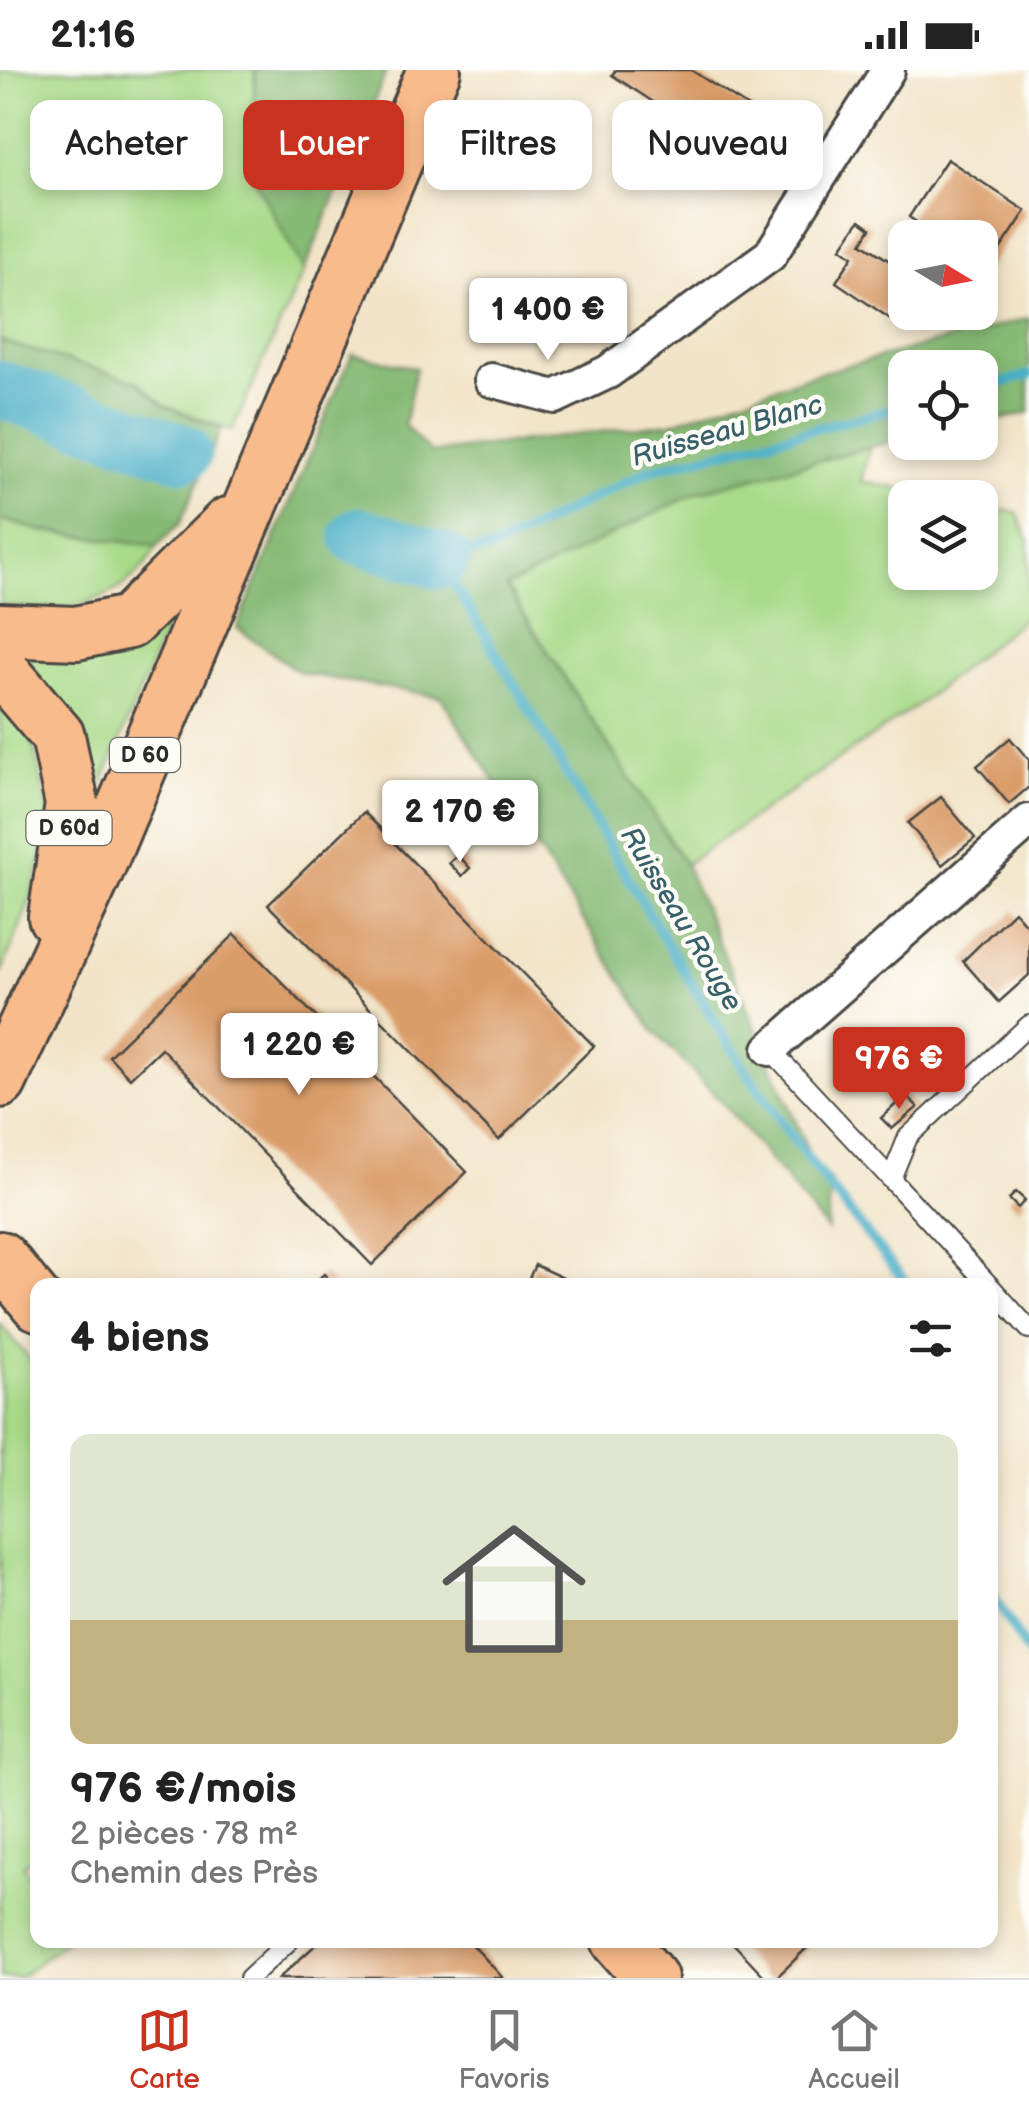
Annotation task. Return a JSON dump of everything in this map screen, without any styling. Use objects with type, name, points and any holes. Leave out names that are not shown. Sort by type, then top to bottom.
[{"type":"main road","name":"D 60","points":[[0,1081],[434,70]]},
{"type":"main road","points":[[0,630],[14,634],[76,632],[129,622],[250,501]]},
{"type":"main road","name":"D 60d","points":[[0,668],[58,736],[72,804],[62,890],[35,1007]]},
{"type":"main road","points":[[0,1258],[30,1294]]},
{"type":"main road","points":[[594,1948],[618,1978]]},
{"type":"main road","points":[[625,1948],[651,1978]]},
{"type":"street","points":[[490,380],[554,396],[608,372],[770,254],[888,70]]},
{"type":"street","points":[[770,1049],[1029,821]]},
{"type":"lane","points":[[891,1180],[908,1137],[1029,1025]]},
{"type":"lane","points":[[770,1049],[982,1278]]},
{"type":"lane","points":[[998,1296],[1029,1329]]},
{"type":"lane","points":[[250,1978],[282,1948]]},
{"type":"green space","points":[[0,70],[255,70],[254,100],[243,100],[243,190],[260,190],[304,271],[232,431],[164,405],[137,381],[89,370],[0,340]]},
{"type":"green space","points":[[255,70],[387,70],[375,100],[254,100]]},
{"type":"green space","points":[[260,190],[337,190],[304,271]]},
{"type":"green space","points":[[1029,318],[1029,413],[998,420],[998,350],[907,350],[983,330],[998,330],[998,326]]},
{"type":"green space","points":[[0,341],[137,381],[164,405],[221,429],[180,523],[157,546],[42,531],[0,519]]},
{"type":"green space","points":[[352,354],[416,368],[404,425],[431,453],[671,423],[812,375],[888,355],[888,442],[698,492],[506,587],[685,864],[814,1164],[831,1181],[827,1230],[727,1108],[654,1031],[441,697],[301,673],[237,628]]},
{"type":"green space","points":[[870,445],[861,481],[888,486],[888,590],[998,590],[998,509],[1017,513],[1029,541],[1029,614],[915,707],[685,864],[506,587],[698,492]]},
{"type":"green space","points":[[0,519],[42,531],[157,546],[128,582],[90,601],[46,608],[0,605]]},
{"type":"green space","points":[[169,621],[96,798],[27,657]]},
{"type":"green space","points":[[0,696],[30,730],[51,823],[28,906],[0,976]]},
{"type":"green space","points":[[0,1324],[30,1360],[30,1860],[23,1865],[30,1878],[30,1948],[57,1948],[19,1978],[0,1978]]},
{"type":"building","points":[[616,70],[691,70],[737,100],[650,100],[612,75]]},
{"type":"building","points":[[947,159],[1026,211],[998,253],[998,220],[909,217]]},
{"type":"building","points":[[860,220],[871,228],[862,243],[888,260],[888,317],[836,282],[853,256],[841,248]]},
{"type":"building","points":[[1010,738],[1029,760],[1029,787],[1009,804],[977,766]]},
{"type":"building","points":[[941,797],[975,838],[942,865],[908,823]]},
{"type":"building","points":[[364,812],[594,1046],[499,1140],[268,905]]},
{"type":"building","points":[[458,855],[470,868],[462,876],[449,863]]},
{"type":"building","points":[[1014,911],[1029,928],[1029,975],[999,1002],[963,961]]},
{"type":"building","points":[[235,934],[467,1172],[372,1265],[161,1048],[130,1078],[109,1056]]},
{"type":"building","points":[[906,1095],[918,1107],[892,1129],[881,1118]]},
{"type":"building","points":[[1016,1192],[1025,1200],[1018,1208],[1009,1199]]},
{"type":"building","points":[[535,1265],[563,1278],[529,1278]]},
{"type":"building","points":[[312,1948],[475,1948],[503,1978],[279,1978]]},
{"type":"building","points":[[738,1948],[807,1948],[776,1978],[766,1978]]},
{"type":"waterway","name":"Ruisseau Blanc","points":[[998,384],[1029,375]]},
{"type":"waterway","points":[[0,389],[183,453]]},
{"type":"waterway","name":"Ruisseau Blanc","points":[[456,555],[492,549],[650,470],[888,410]]},
{"type":"waterway","points":[[359,536],[439,560]]},
{"type":"waterway","points":[[439,560],[456,555]]},
{"type":"waterway","name":"Ruisseau Rouge","points":[[439,560],[744,1067],[802,1151],[902,1278]]},
{"type":"waterway","name":"Ruisseau Rouge","points":[[998,1604],[1029,1655]]}]
